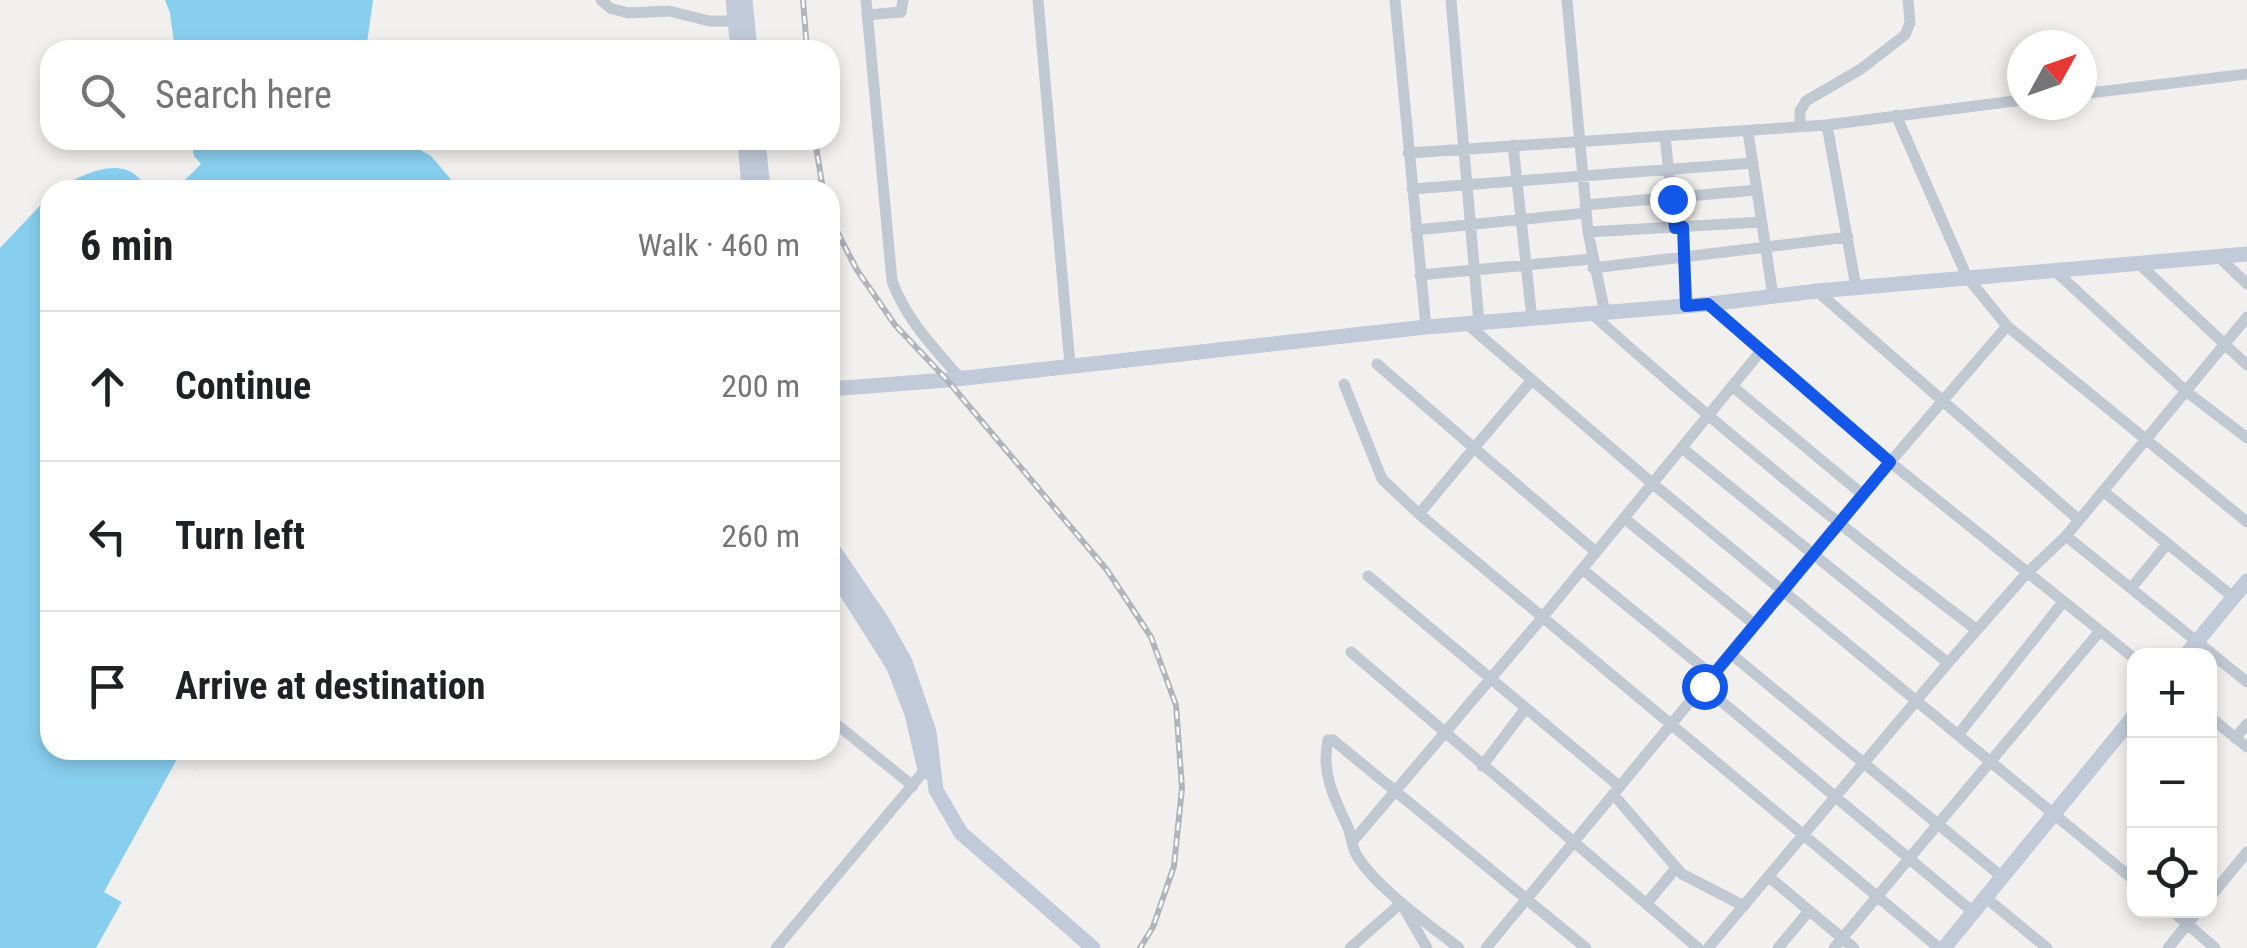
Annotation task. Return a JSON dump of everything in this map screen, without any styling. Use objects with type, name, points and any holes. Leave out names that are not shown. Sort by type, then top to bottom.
[{"type":"main road","points":[[734,0],[747,40]]},
{"type":"main road","points":[[739,40],[745,0]]},
{"type":"main road","points":[[746,150],[748,180]]},
{"type":"main road","points":[[759,150],[762,180]]},
{"type":"main road","points":[[840,388],[1426,327],[2247,254]]},
{"type":"main road","points":[[840,560],[905,662],[930,732],[929,773]]},
{"type":"main road","points":[[840,582],[894,667],[929,773],[960,832],[1093,948]]},
{"type":"main road","points":[[2191,648],[2243,587]]},
{"type":"main road","points":[[1941,948],[2127,724]]},
{"type":"street","points":[[601,0],[610,8],[628,13],[669,11],[702,20],[741,21]]},
{"type":"street","points":[[866,0],[892,280],[915,326],[960,378]]},
{"type":"street","points":[[867,15],[900,12],[904,0]]},
{"type":"street","points":[[1025,0],[1038,5],[1070,364]]},
{"type":"street","points":[[1396,0],[1426,327]]},
{"type":"street","points":[[1451,0],[1475,270],[1473,323],[1530,381],[2127,874]]},
{"type":"street","points":[[1567,0],[1599,314],[1708,417],[1837,524],[1977,630]]},
{"type":"street","points":[[1800,126],[1800,110],[1806,101],[1861,69],[1905,35],[1910,22],[1908,0]]},
{"type":"street","points":[[2097,92],[2247,74]]},
{"type":"street","points":[[1408,153],[1748,132],[2007,102]]},
{"type":"street","points":[[1896,116],[1967,277],[2008,326],[2247,522]]},
{"type":"street","points":[[1826,125],[1856,287]]},
{"type":"street","points":[[1748,132],[1773,296]]},
{"type":"street","points":[[1665,136],[1686,306]]},
{"type":"street","points":[[1513,145],[1532,319]]},
{"type":"street","points":[[1412,189],[1752,163]]},
{"type":"street","points":[[1416,230],[1757,190]]},
{"type":"street","points":[[1588,232],[1762,222]]},
{"type":"street","points":[[1420,275],[1683,258],[1848,238]]},
{"type":"street","points":[[2218,257],[2247,284]]},
{"type":"street","points":[[2137,262],[2247,365]]},
{"type":"street","points":[[2055,271],[2186,392],[2247,438]]},
{"type":"street","points":[[1816,291],[2079,520]]},
{"type":"street","points":[[1708,304],[1890,462],[2127,652]]},
{"type":"street","points":[[1708,948],[1948,663],[2026,574],[2066,536],[2247,317]]},
{"type":"street","points":[[1486,948],[1862,494],[2008,326]]},
{"type":"street","points":[[1353,841],[1761,351]]},
{"type":"street","points":[[1377,364],[1596,552]]},
{"type":"street","points":[[1419,514],[1530,381]]},
{"type":"street","points":[[1344,384],[1382,479],[1419,514],[1941,948]]},
{"type":"street","points":[[1732,386],[1862,494]]},
{"type":"street","points":[[1682,448],[1948,663]]},
{"type":"street","points":[[2103,490],[2167,544],[2243,587]]},
{"type":"street","points":[[1624,518],[1754,624]]},
{"type":"street","points":[[2066,536],[2247,682]]},
{"type":"street","points":[[2132,587],[2167,544]]},
{"type":"street","points":[[1582,569],[1712,675]]},
{"type":"street","points":[[1368,576],[1526,708],[1616,790],[1676,868],[1696,883],[1744,906]]},
{"type":"street","points":[[1958,735],[2063,602]]},
{"type":"street","points":[[1838,943],[2100,631]]},
{"type":"street","points":[[1351,652],[1698,948]]},
{"type":"street","points":[[1730,654],[2002,876]]},
{"type":"street","points":[[1704,686],[1973,912]]},
{"type":"street","points":[[1482,766],[1526,708]]},
{"type":"street","points":[[2217,723],[2247,748]]},
{"type":"street","points":[[2235,738],[2247,724]]},
{"type":"street","points":[[840,726],[913,786]]},
{"type":"street","points":[[1459,948],[1401,903],[1357,856],[1330,788],[1326,767],[1328,740],[1334,740],[1586,948]]},
{"type":"street","points":[[776,948],[913,786],[929,773]]},
{"type":"street","points":[[2217,888],[2247,852]]},
{"type":"street","points":[[1646,903],[1676,868]]},
{"type":"street","points":[[1769,877],[1809,911],[1838,943],[1854,948]]},
{"type":"street","points":[[1984,897],[2047,948]]},
{"type":"street","points":[[1350,948],[1401,903]]},
{"type":"street","points":[[1401,903],[1428,948]]},
{"type":"street","points":[[1778,948],[1809,911]]},
{"type":"street","points":[[2181,918],[2216,948]]},
{"type":"street","points":[[2168,948],[2192,918]]},
{"type":"street","points":[[1717,937],[1730,948]]},
{"type":"water","points":[[165,0],[373,0],[367,40],[174,40]]},
{"type":"water","points":[[193,150],[420,150],[431,156],[451,180],[185,180],[201,164]]},
{"type":"water","points":[[111,168],[129,171],[141,180],[74,180]]},
{"type":"water","points":[[40,206],[40,760],[201,760],[96,948],[0,948],[0,248]]},
{"type":"pier","points":[[177,760],[202,760],[123,903],[104,892]]},
{"type":"railway","points":[[803,0],[806,40]]},
{"type":"railway","points":[[817,150],[821,180]]},
{"type":"railway","points":[[840,237],[895,325],[947,380],[1107,570],[1151,637],[1176,705],[1182,788],[1174,866],[1153,927],[1140,948]]},
{"type":"route","points":[[1672,199],[1675,228],[1683,227],[1686,306],[1708,304],[1890,462],[1704,686]]}]
